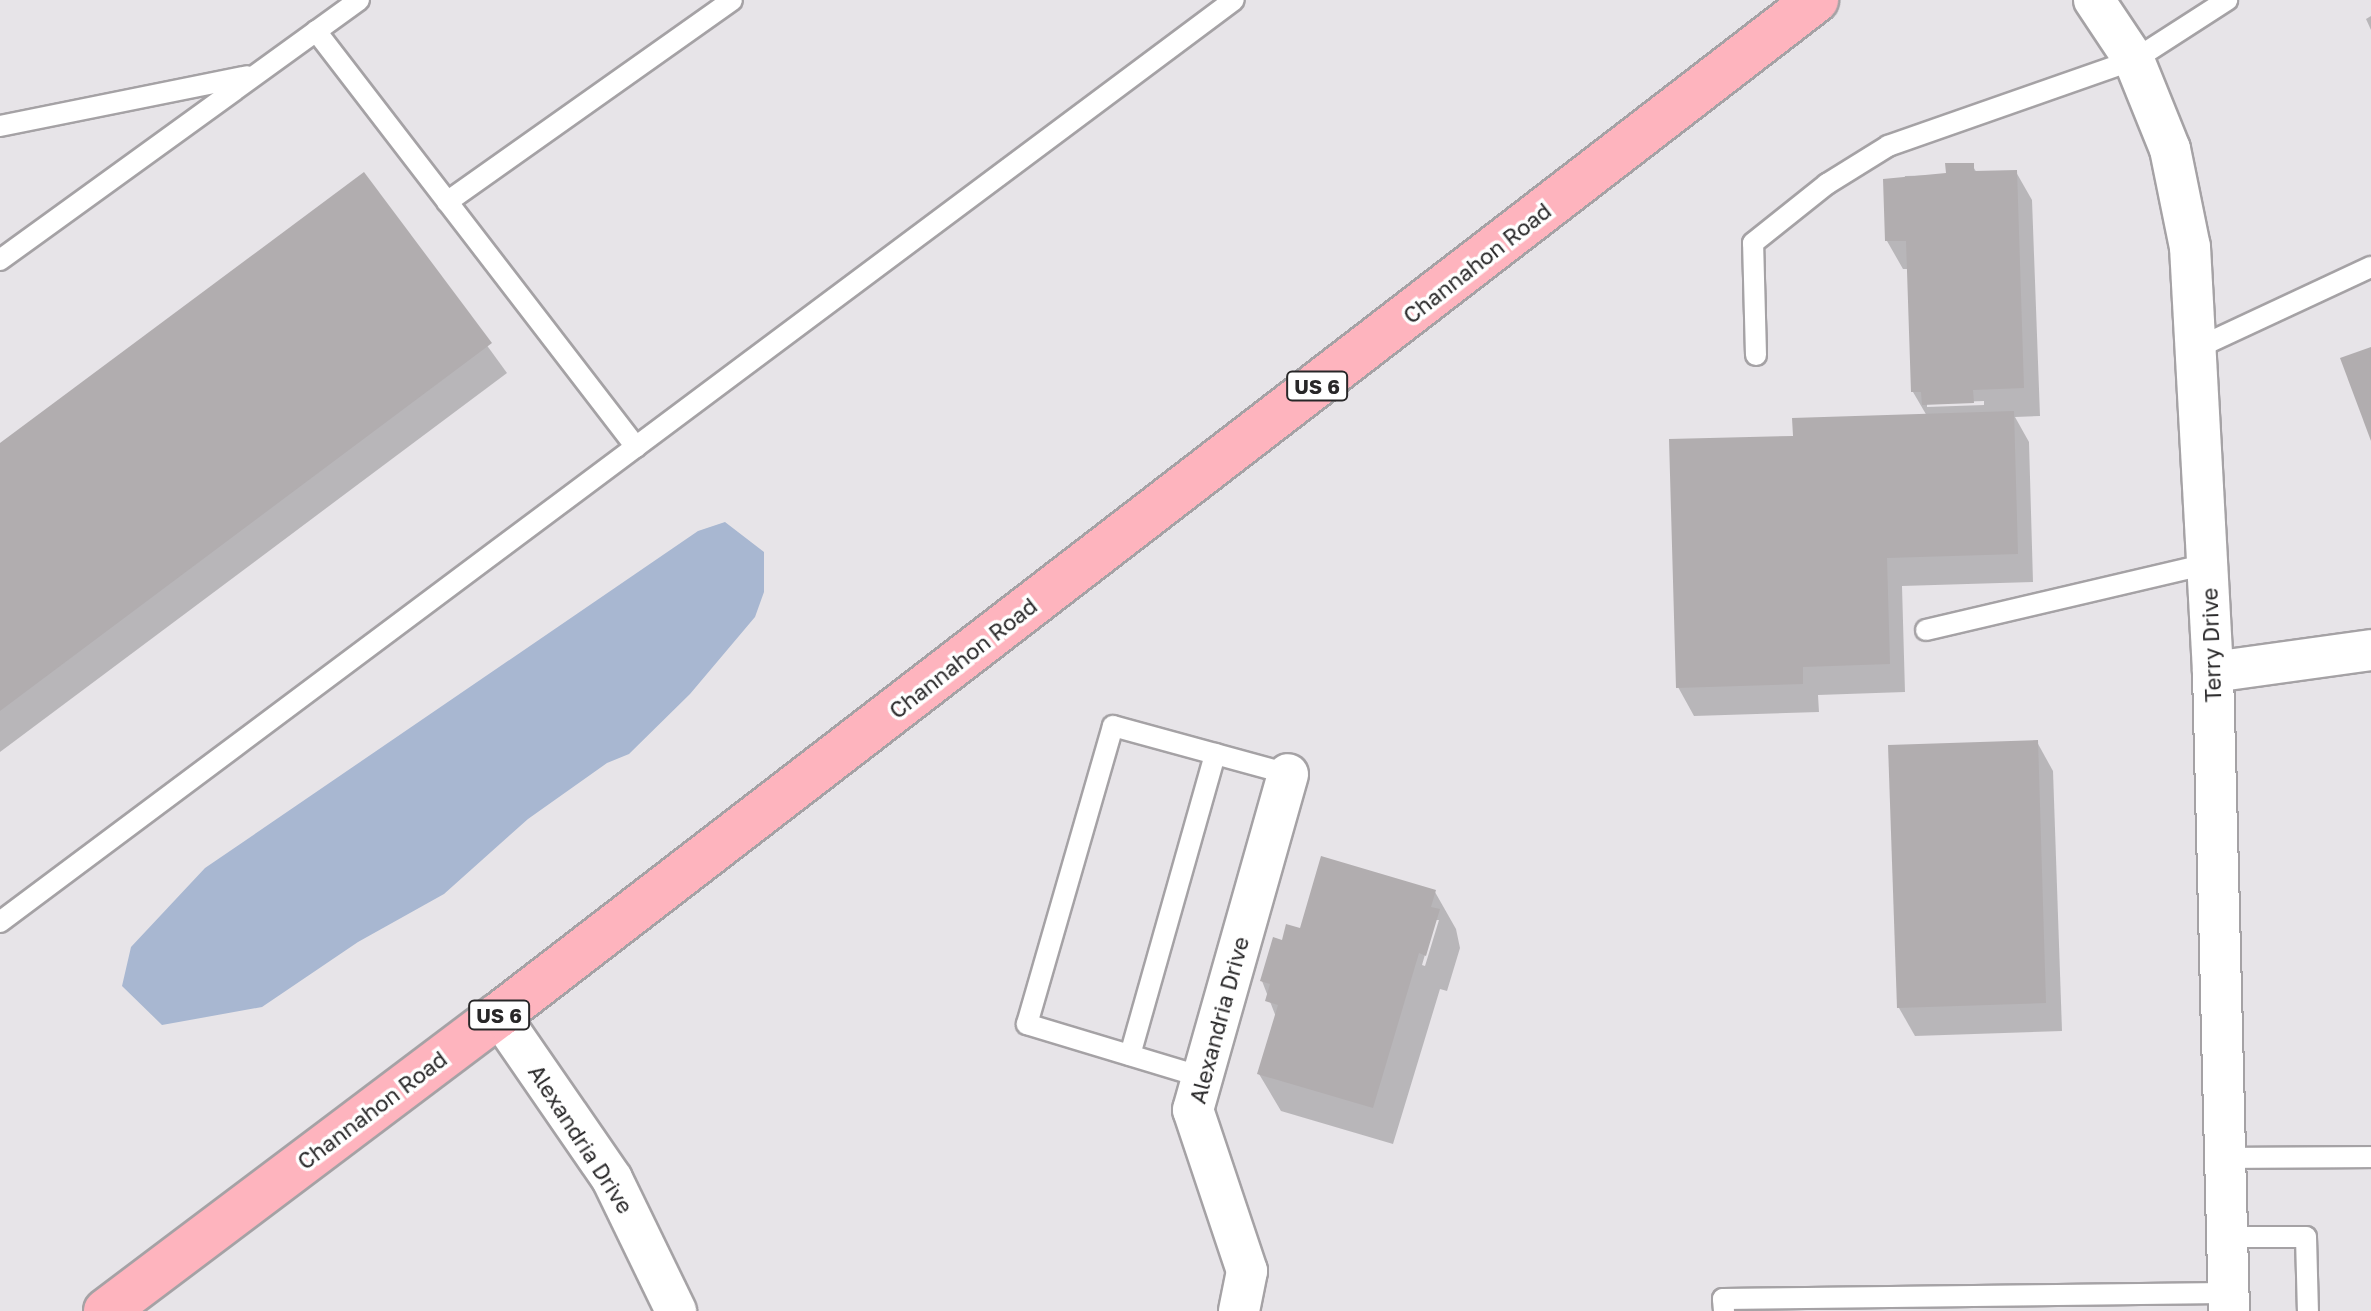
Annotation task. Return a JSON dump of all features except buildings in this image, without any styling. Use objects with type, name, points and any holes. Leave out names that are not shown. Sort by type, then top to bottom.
[{"type":"main road","name":"Channahon Road","points":[[106,1311],[499,1015],[1816,0]]},
{"type":"street","name":"Terry Drive","points":[[2094,0],[2134,60],[2170,149],[2190,247],[2213,672],[2229,1302]]},
{"type":"street","points":[[2213,672],[2371,650]]},
{"type":"street","name":"Alexandria Drive","points":[[1239,1311],[1247,1271],[1193,1110],[1288,774]]},
{"type":"street","name":"Alexandria Drive","points":[[499,1015],[612,1179],[676,1311]]},
{"type":"lane","points":[[0,260],[359,0]]},
{"type":"lane","points":[[447,202],[732,0]]},
{"type":"lane","points":[[0,922],[1234,0]]},
{"type":"lane","points":[[1756,355],[1753,243],[1827,184],[1888,146],[2134,60],[2227,0]]},
{"type":"lane","points":[[316,31],[636,447]]},
{"type":"lane","points":[[0,126],[255,75]]},
{"type":"lane","points":[[2197,348],[2371,267]]},
{"type":"lane","points":[[1926,630],[2208,564]]},
{"type":"lane","points":[[1202,1077],[1027,1024],[1031,1009],[1113,726],[1288,774]]},
{"type":"lane","points":[[1130,1055],[1215,754]]},
{"type":"lane","points":[[2226,1158],[2371,1157]]},
{"type":"lane","points":[[2228,1237],[2306,1237],[2308,1311]]},
{"type":"lane","points":[[1724,1311],[1723,1299],[2229,1302]]},
{"type":"water","points":[[725,522],[764,552],[764,592],[755,617],[690,694],[629,754],[607,763],[528,819],[444,894],[358,942],[262,1007],[162,1025],[122,986],[131,947],[205,868],[698,531]]}]
